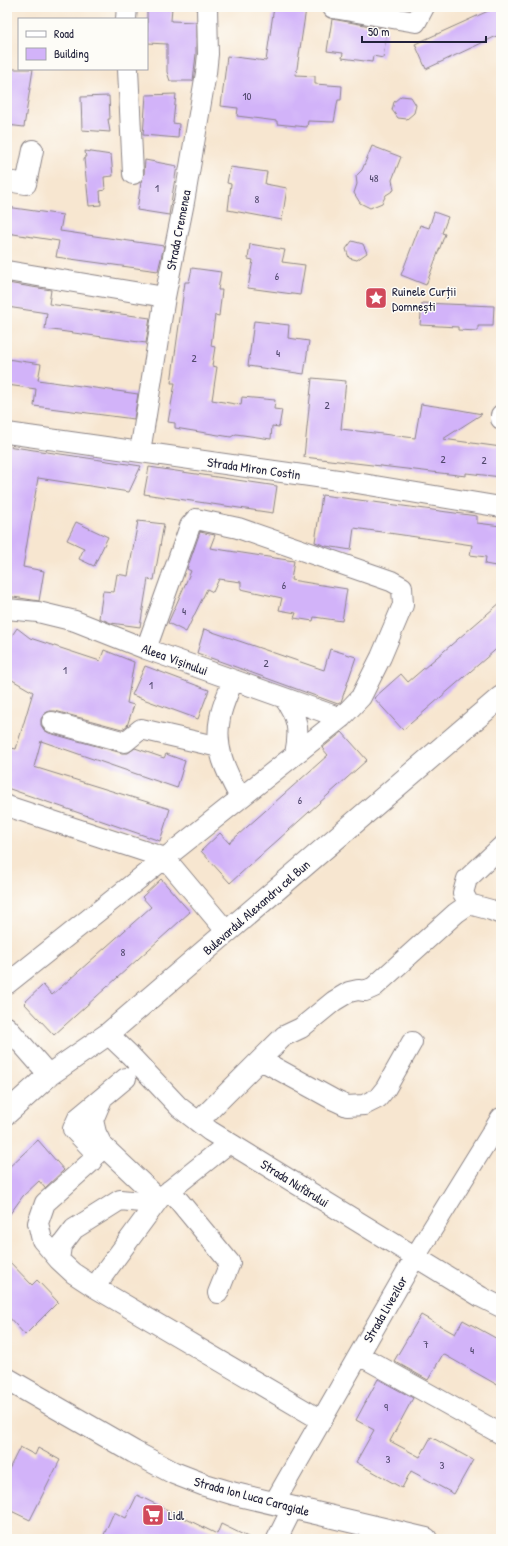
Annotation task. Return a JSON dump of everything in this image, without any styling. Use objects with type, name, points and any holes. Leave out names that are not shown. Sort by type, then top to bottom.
[{"type":"main road","name":"Bulevardul Alexandru cel Bun","points":[[7,1113],[49,1075],[108,1034],[501,697]]},
{"type":"main road","name":"Strada Ion Luca Caragiale","points":[[7,1364],[67,1414]]},
{"type":"main road","name":"Strada Ion Luca Caragiale","points":[[7,1379],[134,1452],[174,1473],[204,1485],[235,1494],[426,1539]]},
{"type":"street","points":[[126,18],[127,7]]},
{"type":"street","name":"Strada Cremenea","points":[[140,452],[165,297],[184,202],[206,73],[207,7]]},
{"type":"street","points":[[333,8],[416,22],[424,7]]},
{"type":"street","points":[[128,70],[133,174]]},
{"type":"street","points":[[7,181],[26,184],[33,150]]},
{"type":"street","points":[[7,271],[165,297]]},
{"type":"street","name":"Strada Miron Costin","points":[[7,433],[345,481],[501,507]]},
{"type":"street","points":[[7,984],[341,718],[361,697],[381,657],[404,605],[402,587],[391,581],[238,528],[196,519],[190,526],[146,649]]},
{"type":"street","name":"Aleea Vișinului","points":[[7,609],[38,612],[75,621],[146,649],[341,718]]},
{"type":"street","points":[[233,680],[220,717],[218,740],[222,763],[240,797]]},
{"type":"street","points":[[284,698],[292,709],[297,720],[298,742],[295,754]]},
{"type":"street","points":[[52,722],[125,742],[141,729],[219,747]]},
{"type":"street","points":[[7,806],[165,858],[227,932]]},
{"type":"street","points":[[501,847],[467,879],[462,893],[468,904],[501,914]]},
{"type":"street","points":[[198,1122],[284,1036],[301,1028],[334,1001],[349,992],[358,990],[365,991],[374,987],[468,904]]},
{"type":"street","points":[[7,1027],[49,1075]]},
{"type":"street","name":"Strada Nufărului","points":[[108,1034],[130,1054],[179,1107],[210,1131],[481,1297],[501,1307]]},
{"type":"street","points":[[261,1060],[347,1106],[364,1105],[378,1098],[386,1088],[412,1042]]},
{"type":"street","points":[[126,1078],[78,1118],[73,1129],[92,1149],[95,1156],[91,1162],[45,1203],[38,1223],[42,1240],[59,1260],[96,1288],[321,1420]]},
{"type":"street","points":[[103,1098],[93,1120],[96,1133],[102,1145],[165,1195],[230,1263],[218,1293]]},
{"type":"street","name":"Strada Livezilor","points":[[277,1539],[283,1505],[321,1420],[415,1257],[501,1118]]},
{"type":"street","points":[[96,1288],[165,1195],[229,1143]]},
{"type":"street","points":[[59,1260],[61,1246],[74,1229],[120,1200],[141,1202],[165,1195]]},
{"type":"street","points":[[359,1355],[501,1434]]},
{"type":"building","points":[[147,7],[172,7],[171,21],[196,22],[196,54],[193,81],[170,81],[167,72],[167,44],[148,43]]},
{"type":"building","points":[[274,7],[295,7],[306,9],[296,75],[315,76],[315,84],[342,86],[341,100],[338,100],[334,122],[308,121],[307,127],[277,124],[277,121],[237,116],[238,108],[221,106],[227,56],[266,61]]},
{"type":"building","points":[[497,7],[501,7],[501,34],[426,69],[415,44]]},
{"type":"building","points":[[332,19],[387,29],[383,58],[373,56],[372,62],[342,58],[343,53],[327,51]]},
{"type":"building","points":[[7,69],[33,70],[24,127],[7,125]]},
{"type":"building","points":[[176,94],[173,123],[179,124],[178,138],[143,135],[146,95]]},
{"type":"building","points":[[109,96],[110,119],[108,119],[110,132],[82,130],[81,97]]},
{"type":"building","points":[[401,96],[411,97],[416,105],[414,113],[407,119],[398,118],[392,110],[394,102]]},
{"type":"building","points":[[372,146],[401,157],[392,180],[394,190],[386,195],[382,203],[370,208],[360,203],[354,193],[357,184],[356,176],[362,170]]},
{"type":"building","points":[[85,151],[111,155],[113,176],[104,177],[105,190],[100,191],[101,205],[89,206],[84,159],[86,158]]},
{"type":"building","points":[[145,160],[177,166],[169,215],[137,210],[141,182],[144,174]]},
{"type":"building","points":[[230,167],[267,172],[265,184],[287,188],[282,220],[228,210],[231,184],[227,183]]},
{"type":"building","points":[[7,207],[63,215],[60,231],[164,246],[158,271],[56,257],[59,241],[7,233]]},
{"type":"building","points":[[434,212],[448,217],[442,233],[445,234],[426,285],[401,275],[420,225],[429,228]]},
{"type":"building","points":[[352,241],[363,244],[367,253],[357,260],[349,258],[346,249]]},
{"type":"building","points":[[250,244],[285,250],[282,262],[305,265],[300,295],[248,288],[253,260],[248,259]]},
{"type":"building","points":[[192,268],[221,272],[218,290],[222,290],[219,316],[215,315],[211,346],[215,347],[212,366],[217,367],[212,400],[241,405],[242,397],[275,400],[274,409],[282,410],[279,427],[272,426],[271,439],[236,434],[231,437],[175,428],[175,423],[168,422],[175,383],[171,383],[185,282],[189,282]]},
{"type":"building","points":[[7,283],[51,290],[49,304],[150,318],[146,343],[45,329],[47,313],[7,307]]},
{"type":"building","points":[[422,303],[494,306],[493,326],[478,326],[478,331],[458,330],[458,327],[420,325]]},
{"type":"building","points":[[254,321],[289,325],[288,338],[309,341],[304,374],[248,366]]},
{"type":"building","points":[[7,359],[41,364],[38,380],[138,394],[134,419],[34,406],[36,389],[7,385]]},
{"type":"building","points":[[312,378],[346,381],[341,429],[415,438],[421,404],[482,414],[443,439],[501,447],[501,477],[466,473],[466,476],[304,457]]},
{"type":"building","points":[[7,446],[141,466],[129,492],[38,478],[23,567],[44,571],[39,601],[7,596]]},
{"type":"building","points":[[149,467],[277,486],[273,513],[144,494]]},
{"type":"building","points":[[322,495],[477,516],[477,523],[501,526],[501,567],[485,564],[486,557],[470,555],[472,545],[354,528],[351,550],[326,546],[315,542]]},
{"type":"building","points":[[138,521],[164,524],[154,580],[148,579],[140,627],[111,623],[99,618],[103,591],[114,592],[117,574],[128,576]]},
{"type":"building","points":[[76,522],[108,537],[94,566],[79,559],[84,548],[67,540]]},
{"type":"building","points":[[200,532],[215,535],[210,548],[294,561],[291,580],[347,589],[342,621],[314,617],[313,621],[294,618],[296,613],[279,610],[282,598],[241,589],[241,582],[219,579],[213,592],[207,589],[186,632],[168,623],[191,571],[187,569]]},
{"type":"building","points":[[501,602],[501,645],[403,730],[374,698],[401,674],[408,682]]},
{"type":"building","points":[[17,628],[30,638],[100,661],[104,650],[134,662],[127,703],[134,705],[127,726],[122,729],[55,711],[49,711],[44,714],[41,719],[41,725],[44,730],[49,733],[122,753],[128,753],[135,748],[164,758],[166,754],[185,761],[177,788],[41,741],[34,767],[170,809],[160,841],[7,788],[7,747],[16,749],[33,692],[7,677],[7,643]]},
{"type":"building","points":[[204,629],[324,670],[330,649],[356,657],[341,702],[338,704],[197,653]]},
{"type":"building","points":[[145,666],[209,690],[198,719],[132,695]]},
{"type":"building","points":[[342,732],[367,760],[230,883],[201,851],[220,833],[229,843],[328,755],[322,748]]},
{"type":"building","points":[[161,879],[190,912],[54,1035],[24,1003],[43,985],[52,995],[151,907],[142,897]]},
{"type":"building","points":[[38,1140],[64,1170],[45,1188],[39,1181],[23,1196],[7,1218],[7,1169]]},
{"type":"building","points":[[7,1259],[32,1285],[37,1280],[58,1302],[25,1335],[7,1315]]},
{"type":"building","points":[[421,1315],[455,1334],[463,1320],[501,1341],[501,1387],[443,1354],[428,1380],[394,1361]]},
{"type":"building","points":[[378,1379],[413,1398],[390,1441],[420,1457],[431,1437],[473,1460],[454,1494],[411,1471],[402,1488],[356,1462],[374,1430],[356,1420]]},
{"type":"building","points":[[20,1447],[35,1455],[38,1448],[60,1460],[30,1520],[7,1509],[7,1473]]},
{"type":"building","name":"Lidl","points":[[137,1495],[217,1534],[221,1524],[252,1539],[102,1539],[114,1512],[126,1518]]},
{"type":"place","name":"Ruinele Curții Domnești","points":[[376,298]]},
{"type":"place","name":"Lidl","points":[[153,1515]]}]
